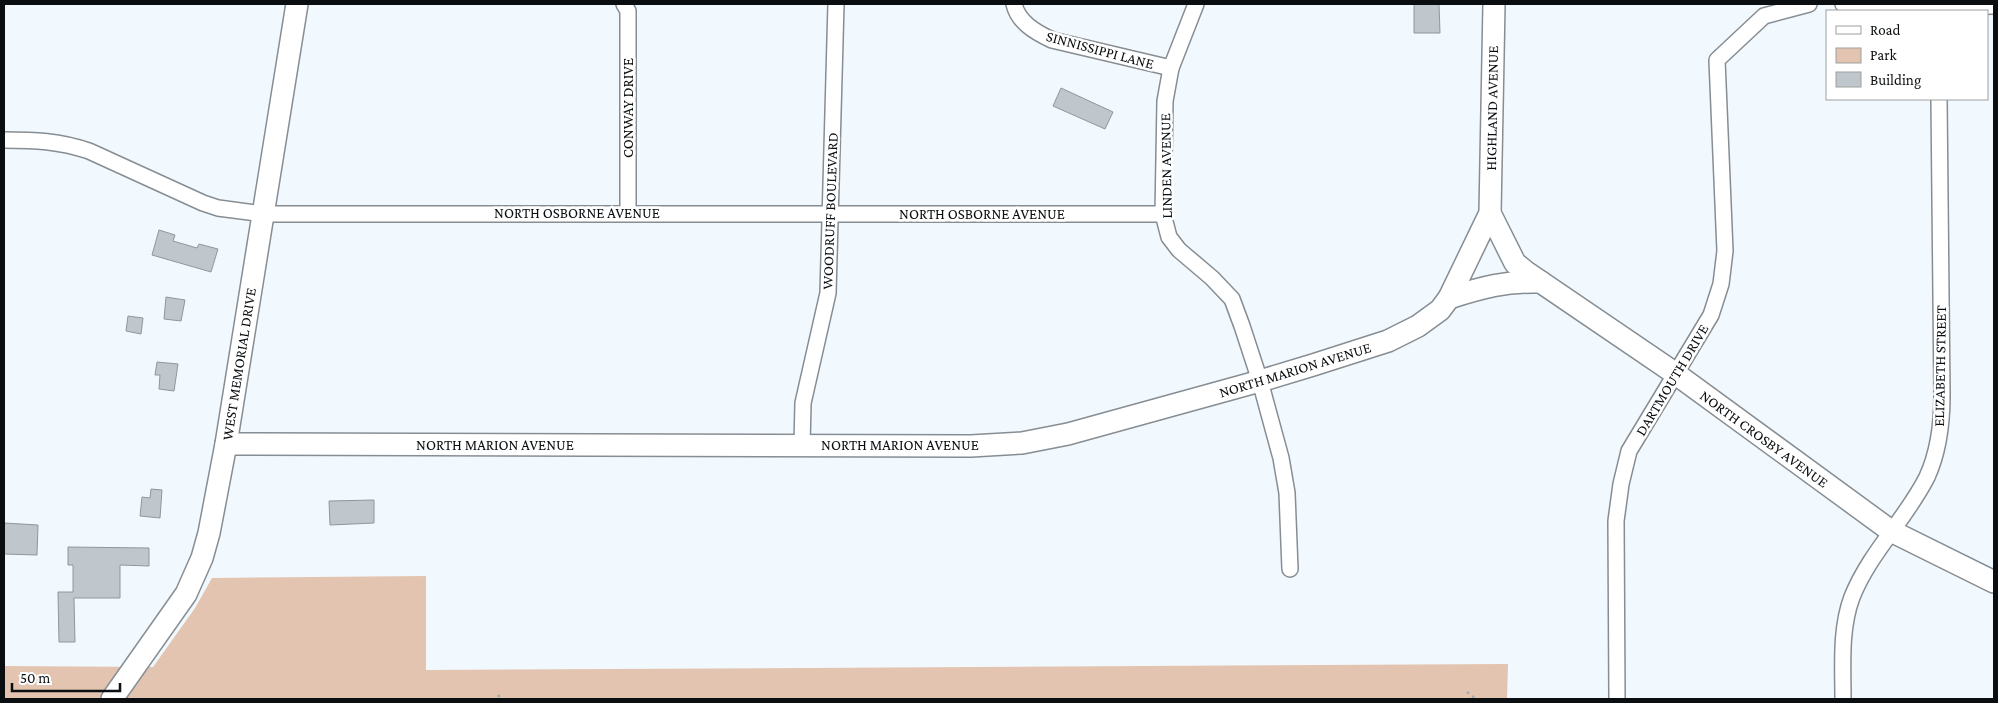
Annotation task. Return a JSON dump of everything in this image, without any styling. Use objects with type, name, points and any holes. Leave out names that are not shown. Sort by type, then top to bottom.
[{"type":"street","name":"WEST MEMORIAL DRIVE","points":[[112,699],[186,594],[198,569],[209,533],[226,444],[297,4]]},
{"type":"street","name":"CONWAY DRIVE","points":[[624,4],[628,12],[628,213]]},
{"type":"street","name":"WOODRUFF BOULEVARD","points":[[802,445],[803,403],[828,293],[836,4]]},
{"type":"street","name":"SINNISSIPPI LANE","points":[[1014,4],[1016,14],[1034,32],[1052,40],[1171,68]]},
{"type":"street","name":"LINDEN AVENUE","points":[[1196,4],[1171,68],[1165,101],[1163,214],[1169,237],[1179,250],[1212,278],[1232,299],[1260,381],[1281,458],[1288,493],[1290,569]]},
{"type":"street","name":"HIGHLAND AVENUE","points":[[1490,213],[1494,4]]},
{"type":"street","name":"DARTMOUTH DRIVE","points":[[1617,699],[1616,521],[1621,484],[1629,451],[1711,314],[1721,284],[1725,251],[1717,60],[1764,16],[1809,4]]},
{"type":"street","points":[[1843,4],[1939,8],[1994,6]]},
{"type":"street","name":"ELIZABETH STREET","points":[[1843,699],[1845,626],[1852,598],[1874,556],[1928,475],[1939,439],[1942,419],[1939,100]]},
{"type":"street","name":"NORTH OSBORNE AVENUE","points":[[4,140],[41,140],[73,146],[89,151],[203,203],[218,208],[264,214],[1163,214]]},
{"type":"street","name":"NORTH CROSBY AVENUE","points":[[1490,213],[1514,263],[1676,374],[1891,531],[1994,582]]},
{"type":"street","name":"NORTH MARION AVENUE","points":[[226,444],[971,446],[1022,444],[1068,434],[1260,381],[1388,342],[1426,321],[1440,310],[1449,298],[1490,213]]},
{"type":"street","points":[[1449,298],[1480,288],[1514,281],[1542,282]]},
{"type":"path","points":[[1467,692],[1476,699]]},
{"type":"path","points":[[498,695],[501,699]]},
{"type":"green space","points":[[426,576],[426,670],[1508,664],[1507,699],[4,699],[4,666],[153,667],[195,608],[212,578]]},
{"type":"building","points":[[1414,4],[1439,4],[1440,33],[1414,33]]},
{"type":"building","points":[[1061,88],[1113,112],[1105,129],[1053,106]]},
{"type":"building","points":[[159,230],[175,235],[173,241],[197,248],[199,244],[218,249],[211,272],[152,255]]},
{"type":"building","points":[[166,297],[185,300],[181,321],[164,319]]},
{"type":"building","points":[[128,316],[143,318],[141,334],[126,331]]},
{"type":"building","points":[[157,362],[178,364],[174,391],[159,389],[160,375],[155,375]]},
{"type":"building","points":[[151,489],[162,490],[160,518],[140,516],[142,497],[150,498]]},
{"type":"building","points":[[374,500],[374,523],[330,525],[329,501]]},
{"type":"building","points":[[4,523],[38,525],[37,555],[4,554]]},
{"type":"building","points":[[68,547],[149,548],[149,566],[120,565],[120,598],[74,598],[75,642],[59,642],[58,592],[73,592],[73,565],[68,565]]}]
